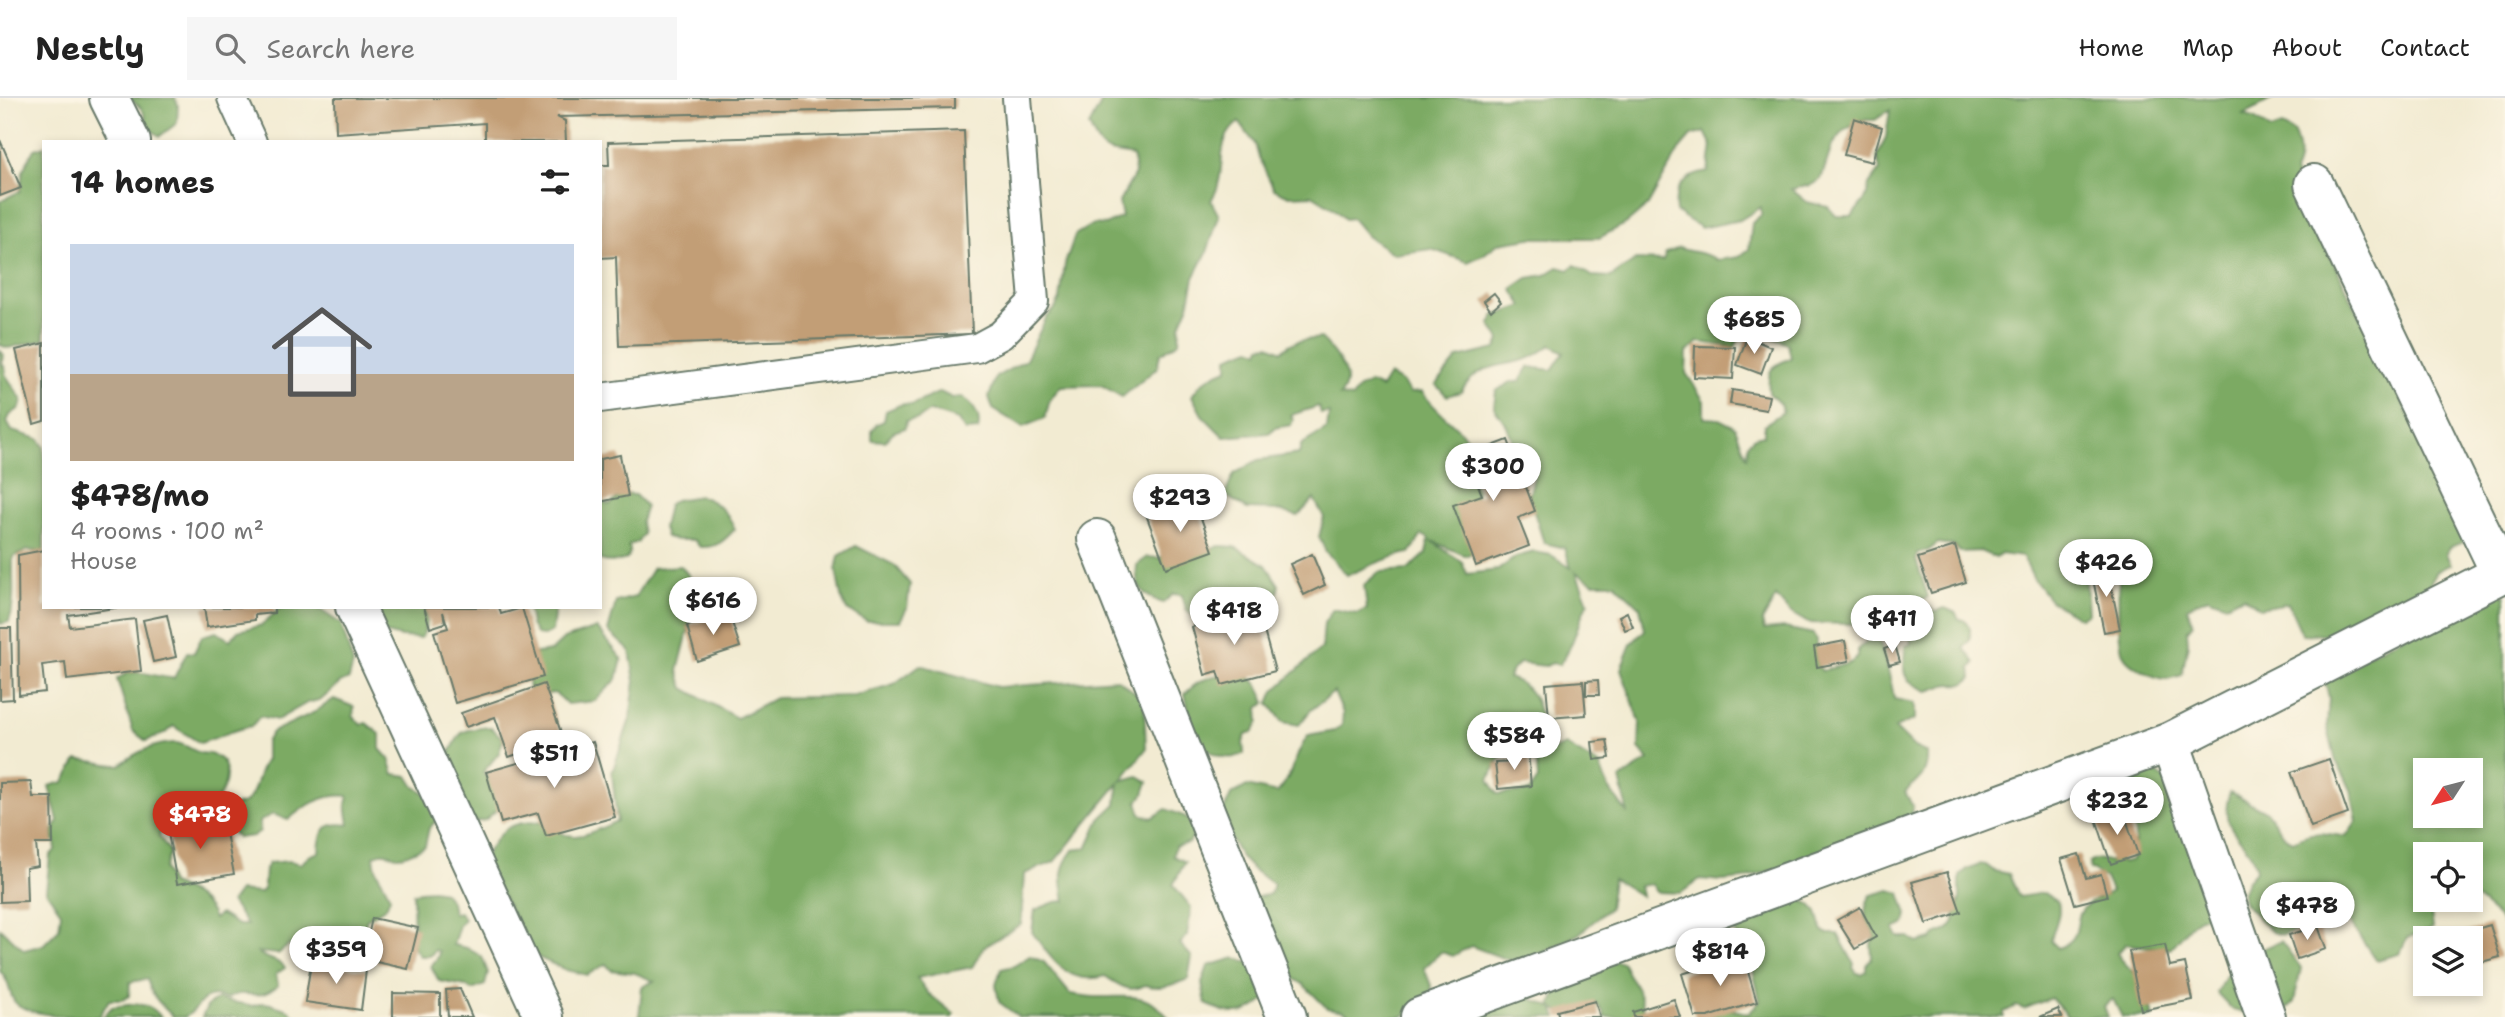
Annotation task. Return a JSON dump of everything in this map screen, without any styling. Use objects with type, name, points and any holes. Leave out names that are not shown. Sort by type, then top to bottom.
[{"type":"street","points":[[109,98],[130,140]]},
{"type":"street","points":[[1420,1017],[2170,742],[2503,573],[2314,184]]},
{"type":"street","points":[[1097,539],[1287,1017]]},
{"type":"street","points":[[356,609],[544,1017]]},
{"type":"street","points":[[2170,742],[2266,1017]]},
{"type":"lane","points":[[232,98],[251,140]]},
{"type":"lane","points":[[602,398],[977,348],[1001,335],[1034,301],[1017,98]]},
{"type":"green space","points":[[127,98],[175,98],[178,105],[177,123],[160,136],[146,127],[142,110]]},
{"type":"green space","points":[[1104,98],[2274,98],[2243,115],[2254,118],[2271,130],[2282,126],[2293,132],[2299,152],[2294,173],[2303,188],[2308,221],[2318,231],[2467,533],[2463,542],[2450,547],[2446,554],[2451,564],[2437,571],[2422,597],[2399,605],[2380,606],[2365,622],[2346,631],[2302,634],[2288,603],[2260,608],[2243,596],[2226,604],[2208,597],[2187,607],[2193,624],[2187,631],[2188,643],[2182,675],[2168,679],[2143,671],[2124,656],[2119,627],[2120,569],[2102,559],[2085,567],[2088,613],[2080,618],[2050,600],[2033,578],[2023,557],[2001,554],[1996,558],[1980,551],[1960,552],[1955,546],[1938,543],[1917,554],[1916,560],[1928,597],[1900,606],[1897,625],[1899,633],[1892,640],[1871,634],[1856,624],[1808,623],[1788,611],[1776,597],[1762,621],[1764,630],[1785,628],[1813,634],[1817,640],[1816,660],[1822,671],[1850,663],[1858,657],[1858,649],[1868,640],[1878,639],[1894,699],[1915,703],[1915,719],[1895,728],[1914,747],[1927,753],[1924,772],[1905,792],[1913,807],[1911,821],[1896,822],[1895,833],[1744,879],[1700,879],[1681,893],[1656,892],[1651,884],[1639,886],[1641,896],[1613,879],[1609,908],[1579,934],[1528,959],[1511,961],[1471,946],[1453,956],[1441,952],[1424,968],[1432,988],[1425,1001],[1413,1012],[1401,1017],[1354,1017],[1344,1011],[1327,1008],[1303,984],[1291,977],[1244,900],[1270,894],[1274,884],[1240,856],[1221,816],[1231,795],[1247,786],[1277,793],[1308,736],[1335,731],[1342,725],[1343,713],[1334,692],[1311,710],[1299,725],[1283,722],[1269,703],[1274,691],[1322,648],[1324,623],[1333,609],[1357,614],[1367,609],[1364,585],[1379,572],[1408,570],[1426,554],[1429,538],[1422,535],[1410,553],[1347,575],[1326,552],[1319,537],[1324,517],[1314,499],[1298,516],[1276,510],[1247,509],[1225,495],[1234,474],[1258,460],[1299,454],[1301,445],[1327,429],[1329,413],[1321,414],[1319,406],[1291,415],[1291,425],[1275,428],[1269,433],[1224,437],[1202,415],[1192,396],[1207,379],[1228,369],[1228,357],[1251,348],[1259,351],[1261,346],[1269,345],[1282,351],[1295,342],[1321,338],[1338,359],[1345,373],[1345,388],[1340,396],[1352,398],[1359,388],[1370,383],[1381,388],[1389,375],[1402,382],[1410,393],[1422,392],[1482,457],[1470,477],[1477,491],[1472,506],[1475,551],[1466,556],[1430,540],[1462,562],[1467,574],[1498,570],[1516,557],[1534,552],[1551,555],[1571,568],[1565,548],[1544,543],[1529,496],[1536,470],[1517,452],[1507,426],[1494,407],[1496,391],[1511,382],[1520,381],[1529,367],[1552,370],[1564,352],[1551,345],[1527,359],[1482,371],[1461,392],[1447,396],[1436,385],[1458,358],[1496,349],[1500,340],[1490,324],[1494,316],[1523,306],[1512,289],[1528,278],[1545,275],[1558,267],[1569,270],[1575,265],[1592,276],[1611,277],[1636,260],[1663,261],[1666,253],[1679,248],[1709,255],[1717,260],[1739,257],[1749,249],[1752,223],[1761,215],[1761,207],[1740,220],[1701,228],[1676,212],[1676,196],[1682,184],[1692,176],[1708,172],[1712,146],[1705,132],[1691,136],[1679,150],[1648,205],[1627,223],[1599,238],[1530,238],[1499,243],[1468,262],[1431,249],[1394,254],[1367,236],[1352,218],[1345,219],[1312,195],[1289,196],[1274,189],[1255,144],[1239,122],[1224,143],[1220,176],[1211,201],[1219,216],[1207,252],[1194,278],[1188,307],[1180,325],[1179,342],[1160,354],[1157,368],[1122,397],[1101,385],[1061,386],[1050,399],[1045,418],[1023,427],[993,409],[989,397],[996,377],[1026,360],[1046,318],[1060,299],[1065,264],[1075,235],[1093,224],[1105,225],[1122,217],[1119,202],[1135,174],[1133,156],[1105,150],[1089,126]],"holes":[[[1890,110],[1886,137],[1877,157],[1880,170],[1869,185],[1866,198],[1852,216],[1836,216],[1828,207],[1807,202],[1791,189],[1811,185],[1821,179],[1832,146],[1844,131],[1860,120],[1875,120]],[[1750,318],[1749,325],[1762,338],[1771,337],[1788,344],[1791,358],[1774,367],[1769,379],[1769,393],[1780,404],[1783,412],[1764,425],[1764,435],[1755,437],[1748,443],[1747,458],[1735,427],[1719,419],[1704,418],[1704,401],[1686,373],[1687,352],[1699,342],[1735,347]],[[1576,572],[1593,583],[1615,583],[1640,607],[1645,630],[1631,644],[1621,669],[1640,722],[1639,749],[1649,760],[1620,779],[1628,814],[1608,787],[1600,766],[1566,745],[1536,756],[1538,779],[1529,792],[1498,794],[1489,780],[1502,756],[1508,751],[1521,744],[1540,741],[1544,735],[1535,700],[1525,686],[1508,678],[1512,670],[1520,663],[1559,665],[1569,650],[1588,602]]]},
{"type":"green space","points":[[42,147],[42,340],[8,348],[0,345],[0,201],[20,191],[23,170],[34,149]]},
{"type":"green space","points":[[0,350],[4,355],[2,363],[5,374],[22,400],[20,408],[10,415],[7,422],[12,431],[39,439],[42,444],[42,552],[28,550],[13,557],[11,614],[9,622],[0,624]]},
{"type":"green space","points":[[940,392],[952,398],[962,397],[970,403],[978,415],[978,430],[965,431],[958,420],[930,411],[918,419],[906,421],[905,428],[893,432],[885,441],[872,440],[872,430],[884,421],[886,411],[902,404],[912,405]]},
{"type":"green space","points":[[622,494],[635,495],[646,506],[641,522],[643,534],[638,542],[629,545],[627,559],[614,562],[602,561],[602,503],[610,505]]},
{"type":"green space","points":[[700,496],[721,508],[735,529],[720,543],[706,547],[700,547],[694,540],[666,537],[663,528],[668,505],[675,500]]},
{"type":"green space","points":[[856,546],[894,565],[910,584],[907,608],[900,621],[867,621],[847,610],[841,597],[836,570],[839,556]]},
{"type":"green space","points":[[1221,546],[1235,547],[1266,565],[1279,585],[1272,621],[1264,630],[1203,629],[1186,609],[1182,595],[1173,594],[1163,603],[1141,590],[1136,573],[1137,565],[1148,557],[1157,558]]},
{"type":"green space","points":[[681,566],[693,581],[695,604],[678,671],[684,688],[737,718],[775,698],[854,696],[894,684],[920,665],[998,687],[1117,679],[1144,699],[1146,749],[1121,781],[1138,776],[1148,782],[1144,794],[1137,802],[1141,814],[1152,818],[1166,809],[1186,817],[1195,832],[1189,843],[1175,846],[1173,856],[1185,862],[1173,885],[1191,907],[1187,936],[1180,944],[1192,957],[1188,979],[1167,986],[1145,985],[1134,989],[1105,976],[1092,978],[1071,974],[1054,960],[1032,932],[1035,910],[1065,901],[1062,880],[1065,863],[1073,850],[1087,848],[1100,819],[1116,804],[1119,783],[1054,862],[1024,874],[1021,924],[984,947],[972,967],[917,978],[928,993],[954,1014],[953,1017],[639,1017],[642,987],[654,981],[635,973],[611,970],[606,964],[587,975],[566,970],[535,956],[483,860],[502,832],[517,824],[550,823],[557,831],[573,836],[590,833],[617,821],[612,773],[630,719],[635,681],[630,651],[608,631],[616,602],[635,597],[653,568]]},
{"type":"green space","points":[[2497,591],[2505,595],[2505,929],[2497,916],[2483,904],[2483,842],[2413,842],[2413,912],[2431,912],[2433,926],[2413,926],[2413,936],[2407,938],[2399,954],[2376,960],[2346,917],[2324,920],[2283,935],[2272,932],[2245,904],[2242,894],[2247,881],[2256,871],[2253,859],[2227,818],[2230,792],[2267,812],[2285,837],[2293,841],[2312,834],[2346,837],[2357,821],[2351,790],[2336,762],[2327,725],[2329,698],[2324,676]]},
{"type":"green space","points":[[1929,607],[1936,611],[1945,608],[1956,613],[1970,628],[1970,640],[1964,648],[1975,663],[1971,668],[1972,678],[1967,682],[1927,691],[1907,678],[1904,663],[1905,646],[1911,644],[1909,631]]},
{"type":"green space","points":[[279,609],[319,609],[341,624],[353,664],[349,679],[340,683],[322,699],[307,703],[277,720],[260,716],[252,726],[200,743],[173,726],[167,732],[146,741],[133,731],[117,679],[131,673],[174,678],[187,652],[194,653],[202,636],[216,632],[230,640],[238,631],[262,625]]},
{"type":"green space","points":[[379,609],[424,609],[426,623],[421,638],[401,637],[385,633],[376,615]]},
{"type":"green space","points":[[528,609],[555,609],[552,631],[544,636],[537,635],[531,625]]},
{"type":"green space","points":[[597,628],[622,659],[617,679],[595,701],[567,704],[554,693],[538,697],[529,693],[527,661],[537,653],[551,651],[564,639]]},
{"type":"green space","points":[[1229,673],[1254,680],[1266,703],[1258,708],[1259,722],[1253,732],[1246,735],[1243,742],[1244,753],[1231,758],[1217,755],[1203,745],[1191,721],[1185,694],[1205,679]]},
{"type":"green space","points":[[334,699],[354,707],[353,716],[361,725],[366,723],[380,734],[380,749],[389,759],[394,774],[408,776],[415,787],[425,793],[438,819],[429,828],[425,846],[404,855],[383,853],[374,856],[378,873],[390,897],[386,907],[367,919],[364,929],[330,937],[327,956],[317,959],[294,959],[292,946],[289,945],[278,954],[258,952],[285,968],[276,974],[278,985],[271,991],[258,995],[240,994],[227,998],[212,996],[203,1000],[185,1017],[174,1017],[165,1008],[154,995],[147,979],[130,982],[129,996],[123,1000],[109,1000],[99,1017],[40,1013],[14,1001],[6,978],[0,971],[0,928],[24,950],[43,945],[59,929],[61,912],[46,891],[50,856],[56,849],[53,832],[58,821],[49,786],[64,782],[77,760],[120,765],[132,756],[168,743],[181,744],[219,758],[225,765],[226,779],[215,802],[198,815],[171,821],[159,836],[170,852],[164,869],[171,884],[197,897],[208,907],[214,919],[220,914],[238,925],[247,925],[231,902],[239,891],[260,893],[264,887],[265,869],[269,863],[290,861],[301,864],[309,856],[319,852],[321,837],[326,828],[349,825],[346,804],[348,796],[331,796],[316,801],[288,820],[273,814],[259,822],[260,831],[253,836],[238,838],[228,827],[226,808],[248,800],[266,760],[266,742],[272,732],[315,712]]},
{"type":"green space","points":[[491,727],[503,739],[499,753],[483,772],[494,788],[499,808],[485,820],[476,822],[462,816],[444,761],[463,732]]},
{"type":"green space","points":[[2148,767],[2169,782],[2169,806],[2226,914],[2205,916],[2193,922],[2170,949],[2126,944],[2117,953],[2141,985],[2153,1017],[2122,1017],[2113,999],[2104,1006],[2108,1017],[2068,1017],[2051,998],[2024,1009],[2016,1006],[2004,1012],[2004,1017],[1696,1017],[1728,1009],[1748,1014],[1760,1001],[1748,947],[1725,922],[1742,909],[1759,914],[1769,906],[1791,900],[1811,905],[1817,913],[1822,930],[1828,934],[1838,934],[1854,964],[1853,968],[1862,974],[1872,958],[1871,943],[1876,937],[1865,911],[1871,895],[1890,890],[1900,893],[1907,914],[1905,924],[1894,929],[1898,937],[1909,937],[1917,943],[1932,939],[1948,930],[1954,921],[1960,898],[1960,876],[1967,869],[1979,864],[2009,874],[2019,897],[2044,893],[2058,902],[2058,917],[2051,941],[2058,948],[2066,944],[2075,935],[2083,909],[2111,891],[2105,878],[2090,869],[2089,863],[2094,860],[2111,862],[2116,859],[2122,863],[2132,860],[2135,831],[2126,806],[2116,789],[2124,776]]},
{"type":"green space","points":[[433,890],[444,892],[451,902],[453,913],[460,912],[464,919],[459,925],[453,945],[467,948],[482,957],[488,973],[485,985],[472,990],[466,986],[439,981],[431,966],[439,951],[435,950],[430,956],[420,956],[414,948],[413,894]]},
{"type":"green space","points":[[2281,941],[2301,968],[2294,1002],[2285,1011],[2262,1016],[2233,1010],[2217,993],[2228,973],[2242,960]]},
{"type":"green space","points":[[1030,956],[1044,962],[1070,994],[1136,997],[1159,1008],[1168,1017],[1019,1017],[999,1002],[996,985],[1001,969],[1014,966]]},
{"type":"green space","points":[[1235,958],[1256,965],[1268,998],[1245,1012],[1231,1013],[1206,1004],[1202,983],[1208,966]]},
{"type":"green space","points":[[1615,961],[1623,963],[1637,989],[1642,1002],[1643,1017],[1604,1017],[1596,1003],[1564,1013],[1553,1008],[1557,1017],[1480,1015],[1524,996],[1551,1007],[1560,989],[1567,982]]},
{"type":"green space","points":[[218,999],[253,1006],[271,1004],[289,1010],[295,1017],[202,1017],[208,1005]]},
{"type":"green space","points":[[135,1004],[149,1007],[161,1017],[103,1017],[112,1007]]},
{"type":"building","points":[[335,98],[955,98],[955,108],[557,117],[565,121],[566,140],[485,140],[485,123],[336,133]]},
{"type":"building","points":[[1854,118],[1882,127],[1872,162],[1844,155]]},
{"type":"building","points":[[964,131],[972,334],[619,346],[616,257],[602,258],[602,165],[609,165],[608,142]]},
{"type":"building","points":[[0,140],[21,188],[0,196]]},
{"type":"building","points":[[1494,293],[1501,302],[1491,311],[1484,301]]},
{"type":"building","points":[[1747,337],[1771,347],[1761,374],[1737,365]]},
{"type":"building","points":[[42,344],[42,422],[34,424],[16,350]]},
{"type":"building","points":[[1695,346],[1735,347],[1733,379],[1694,377]]},
{"type":"building","points":[[1732,390],[1769,396],[1766,410],[1730,404]]},
{"type":"building","points":[[1508,440],[1535,511],[1518,518],[1529,546],[1476,566],[1453,505],[1482,495],[1476,480],[1457,481],[1450,462]]},
{"type":"building","points":[[620,455],[628,496],[602,502],[602,459]]},
{"type":"building","points":[[1194,499],[1213,551],[1166,568],[1147,517]]},
{"type":"building","points":[[1955,546],[1966,582],[1931,593],[1918,558]]},
{"type":"building","points":[[42,550],[42,609],[108,609],[68,615],[70,627],[135,619],[141,671],[67,680],[65,662],[42,665],[45,692],[19,695],[18,555]]},
{"type":"building","points":[[1312,554],[1325,585],[1304,595],[1290,564]]},
{"type":"building","points":[[2107,566],[2120,629],[2104,632],[2091,570]]},
{"type":"building","points":[[204,609],[274,609],[274,613],[255,615],[255,620],[207,627]]},
{"type":"building","points":[[425,609],[500,609],[501,614],[522,609],[543,677],[455,703],[434,632],[448,628],[443,612],[445,623],[430,628]]},
{"type":"building","points":[[1258,609],[1275,671],[1222,685],[1218,671],[1205,675],[1192,627]]},
{"type":"building","points":[[1627,612],[1633,627],[1625,630],[1619,616]]},
{"type":"building","points":[[729,613],[740,647],[697,661],[687,626]]},
{"type":"building","points":[[167,615],[176,657],[153,662],[143,620]]},
{"type":"building","points":[[0,628],[11,628],[13,699],[0,700]]},
{"type":"building","points":[[1845,641],[1849,661],[1817,667],[1814,647]]},
{"type":"building","points":[[1895,645],[1900,662],[1889,665],[1884,649]]},
{"type":"building","points":[[1598,680],[1599,695],[1586,695],[1586,681]]},
{"type":"building","points":[[1583,681],[1586,715],[1549,718],[1546,684]]},
{"type":"building","points":[[544,684],[563,738],[509,757],[495,717],[466,727],[461,713]]},
{"type":"building","points":[[1607,740],[1610,758],[1594,760],[1592,742]]},
{"type":"building","points":[[593,742],[615,817],[546,836],[538,813],[501,823],[486,772]]},
{"type":"building","points":[[1528,751],[1531,786],[1498,789],[1495,763],[1514,762],[1513,752]]},
{"type":"building","points":[[2329,759],[2348,814],[2311,827],[2291,772]]},
{"type":"building","points":[[31,782],[33,797],[52,797],[53,844],[36,844],[38,866],[26,868],[27,901],[0,902],[0,783]]},
{"type":"building","points":[[2123,810],[2138,855],[2111,864],[2096,819]]},
{"type":"building","points":[[223,818],[234,874],[177,884],[167,827]]},
{"type":"building","points":[[2079,854],[2086,878],[2101,874],[2107,896],[2075,904],[2061,859]]},
{"type":"building","points":[[1947,872],[1961,912],[1926,924],[1912,882]]},
{"type":"building","points":[[1860,907],[1876,937],[1855,949],[1837,920]]},
{"type":"building","points":[[372,918],[418,928],[408,969],[363,959]]},
{"type":"building","points":[[2490,925],[2500,957],[2483,962],[2483,927]]},
{"type":"building","points":[[2318,926],[2326,949],[2297,959],[2289,935]]},
{"type":"building","points":[[2165,945],[2170,966],[2185,963],[2193,1000],[2141,1010],[2129,951]]},
{"type":"building","points":[[1743,955],[1757,1002],[1708,1017],[1695,1017],[1682,974]]},
{"type":"building","points":[[311,963],[366,970],[361,1010],[305,1002]]},
{"type":"building","points":[[460,989],[472,1017],[448,1017],[446,990]]},
{"type":"building","points":[[393,993],[440,994],[440,1017],[393,1017]]},
{"type":"building","points":[[1674,999],[1680,1017],[1634,1017],[1633,1012]]},
{"type":"building","points":[[1595,1001],[1600,1017],[1559,1017],[1557,1011]]},
{"type":"building","points":[[2058,1009],[2062,1017],[2040,1017]]}]
